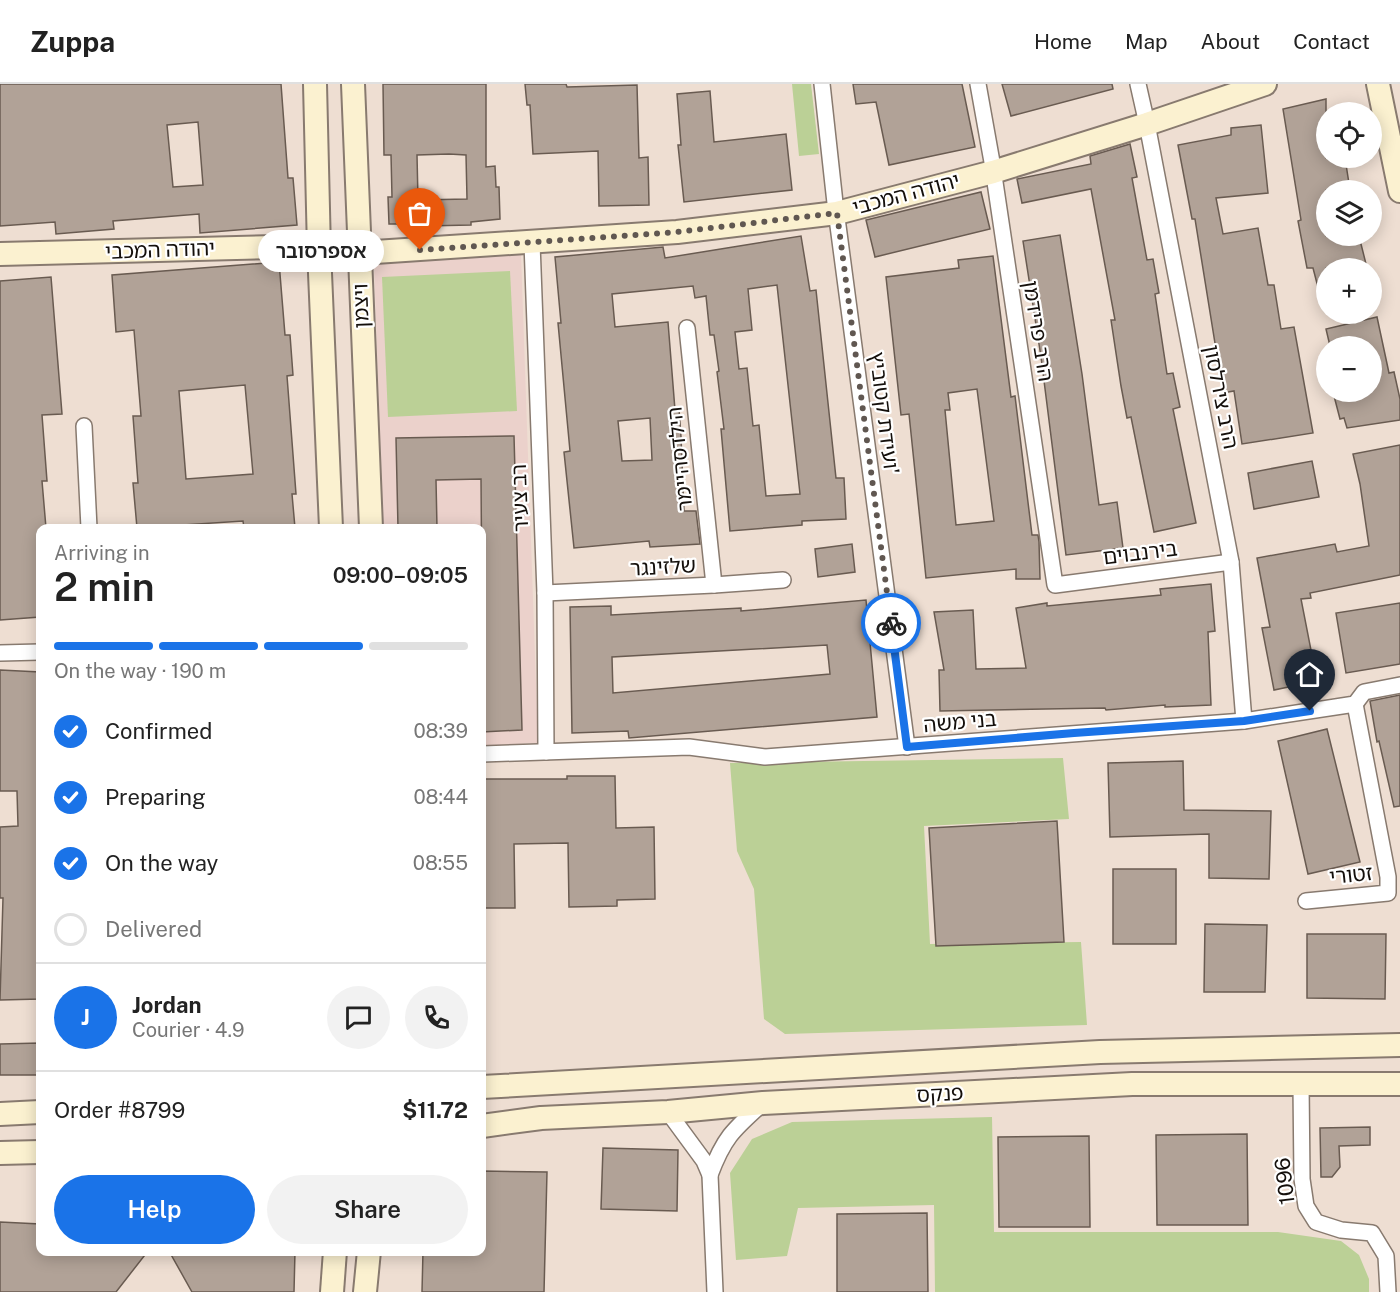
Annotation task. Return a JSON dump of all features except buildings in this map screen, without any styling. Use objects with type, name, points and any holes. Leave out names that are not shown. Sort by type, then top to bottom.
[{"type":"street","name":"ויצמן","points":[[315,84],[319,250],[331,524]]},
{"type":"street","name":"ויצמן","points":[[353,84],[371,524]]},
{"type":"street","name":"ועידת קטוביץ'","points":[[822,84],[907,747]]},
{"type":"street","name":"הרב פרידמן","points":[[978,84],[1055,585]]},
{"type":"street","name":"הרב צירלסון","points":[[1138,84],[1231,562],[1244,721]]},
{"type":"street","name":"יהודה המכבי","points":[[0,254],[276,247],[319,250],[358,246],[532,243],[677,232],[837,213],[993,172],[1265,84]]},
{"type":"street","points":[[1378,84],[1400,191]]},
{"type":"street","name":"רב צעיר","points":[[532,243],[545,593],[546,752]]},
{"type":"street","name":"הילדסהיימר","points":[[687,328],[714,585]]},
{"type":"street","points":[[84,426],[89,524]]},
{"type":"street","name":"בירנבוים","points":[[1055,585],[1231,562]]},
{"type":"street","name":"שלזינגר","points":[[545,593],[783,580]]},
{"type":"street","points":[[0,653],[36,652]]},
{"type":"street","name":"בני משה","points":[[486,754],[689,747],[765,757],[907,747],[1244,721],[1355,704],[1364,692],[1400,685]]},
{"type":"street","name":"זטורי","points":[[1306,901],[1388,892],[1388,877],[1355,704]]},
{"type":"street","name":"פנקס","points":[[486,1087],[1100,1052],[1400,1045]]},
{"type":"street","name":"פנקס","points":[[486,1125],[541,1118],[668,1112],[763,1103],[1132,1084],[1400,1084]]},
{"type":"street","name":"1096","points":[[1301,1084],[1302,1179],[1306,1206],[1317,1222],[1341,1230],[1372,1233],[1386,1256],[1388,1292]]},
{"type":"street","points":[[710,1175],[725,1140],[763,1103]]},
{"type":"street","points":[[0,1114],[36,1112]]},
{"type":"street","points":[[668,1112],[704,1161],[710,1175],[715,1292]]},
{"type":"street","points":[[0,1153],[36,1152]]},
{"type":"street","points":[[332,1292],[335,1256]]},
{"type":"street","points":[[365,1292],[369,1256]]},
{"type":"shaded area","points":[[521,254],[538,743],[486,746],[486,524],[383,524],[374,263]]},
{"type":"green space","points":[[792,84],[811,84],[819,154],[799,156]]},
{"type":"green space","points":[[510,271],[517,411],[388,417],[382,277]]},
{"type":"green space","points":[[1063,758],[1069,819],[924,826],[930,944],[1081,942],[1087,1025],[785,1034],[764,1019],[754,889],[737,851],[730,763]]},
{"type":"green space","points":[[992,1117],[994,1232],[1278,1232],[1341,1241],[1359,1255],[1369,1279],[1369,1292],[935,1292],[934,1205],[798,1208],[787,1256],[736,1260],[730,1173],[752,1139],[792,1122]]},
{"type":"way so far","points":[[420,250],[677,232],[837,213],[891,623]]},
{"type":"place","name":"אספרסובר","points":[[420,250]]},
{"type":"route","points":[[891,623],[907,747],[1244,721],[1310,711]]}]
